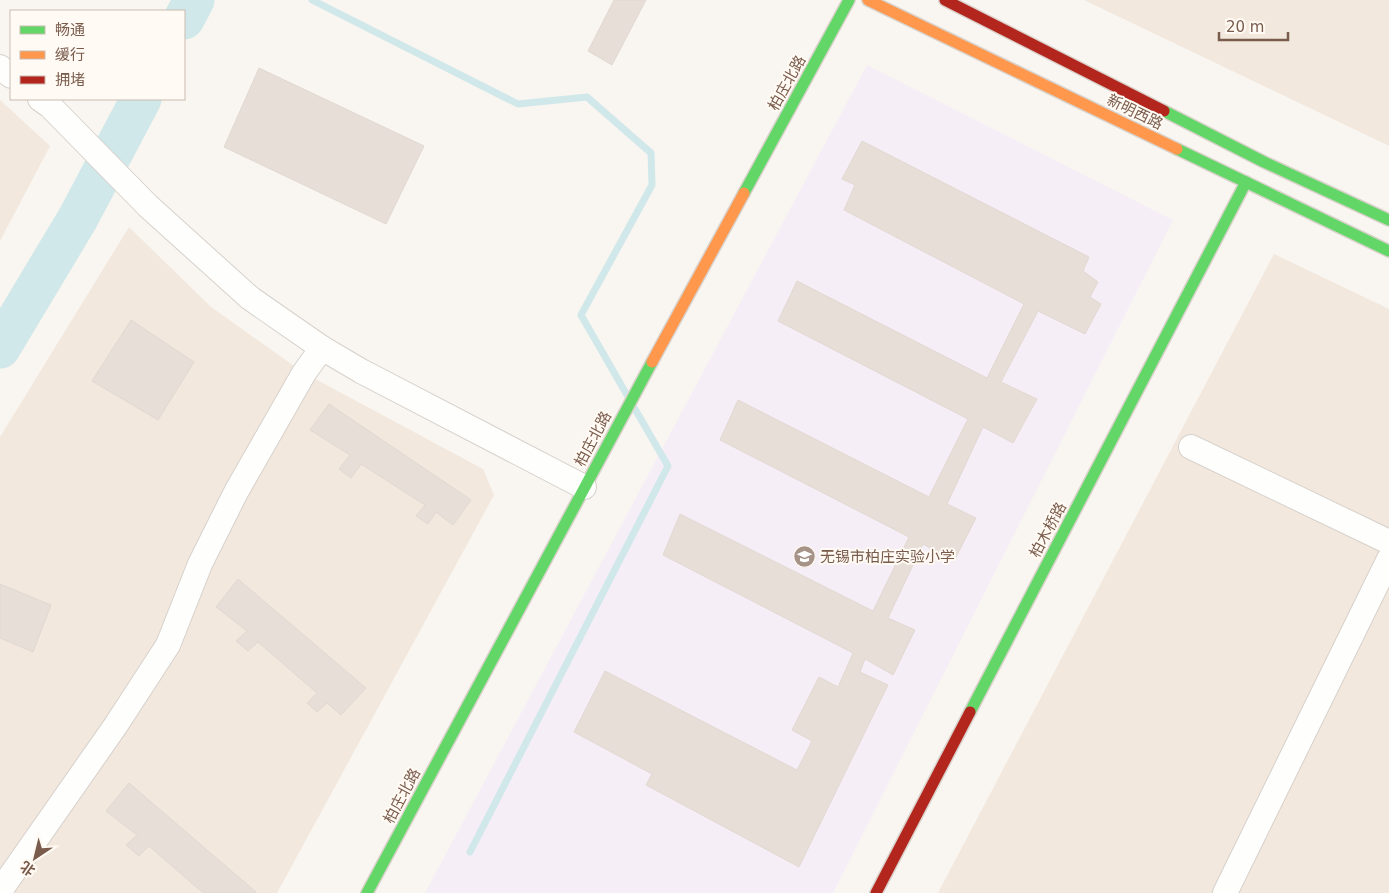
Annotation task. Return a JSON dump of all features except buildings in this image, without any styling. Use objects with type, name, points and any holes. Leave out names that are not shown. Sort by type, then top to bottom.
[{"type":"street","name":"柏庄北路","points":[[367,893],[584,487],[849,0]]},
{"type":"street","name":"新明西路","points":[[868,0],[1389,251]]},
{"type":"street","name":"新明西路","points":[[945,0],[1264,162],[1389,220]]},
{"type":"street","points":[[0,67],[10,75]]},
{"type":"street","points":[[45,102],[148,206],[250,298],[322,348],[383,383],[584,487]]},
{"type":"street","name":"柏木桥路","points":[[876,893],[1246,182]]},
{"type":"street","points":[[0,891],[116,725],[168,645],[200,564],[236,492],[304,374],[322,348]]},
{"type":"street","points":[[1191,447],[1389,542]]},
{"type":"street","points":[[1226,893],[1389,559]]},
{"type":"shaded area","points":[[1084,0],[1389,0],[1389,146],[1358,131]]},
{"type":"shaded area","name":"无锡市柏庄实验小学","points":[[867,65],[1173,220],[833,893],[425,893]]},
{"type":"shaded area","points":[[0,100],[50,146],[0,241]]},
{"type":"shaded area","points":[[129,227],[211,307],[304,373],[483,469],[494,495],[277,893],[0,893],[0,437]]},
{"type":"shaded area","points":[[1274,254],[1389,309],[1389,893],[938,893]]},
{"type":"waterway","points":[[185,17],[194,0]]},
{"type":"waterway","points":[[312,0],[518,104],[587,97],[651,153],[652,185],[581,315],[627,395]]},
{"type":"waterway","points":[[0,348],[78,218],[140,100]]},
{"type":"waterway","points":[[470,852],[668,466],[635,409]]},
{"type":"traffic: fast","points":[[744,193],[849,0]]},
{"type":"traffic: fast","points":[[1164,111],[1264,162],[1389,220]]},
{"type":"traffic: fast","points":[[1177,149],[1389,251]]},
{"type":"traffic: fast","points":[[970,712],[1246,182]]},
{"type":"traffic: fast","points":[[367,893],[652,362]]},
{"type":"traffic: slow","points":[[868,0],[1177,149]]},
{"type":"traffic: slow","points":[[652,362],[744,193]]},
{"type":"traffic: jam","points":[[945,0],[1164,111]]},
{"type":"traffic: jam","points":[[876,893],[970,712]]},
{"type":"place","name":"无锡市柏庄实验小学","points":[[804,557]]}]
